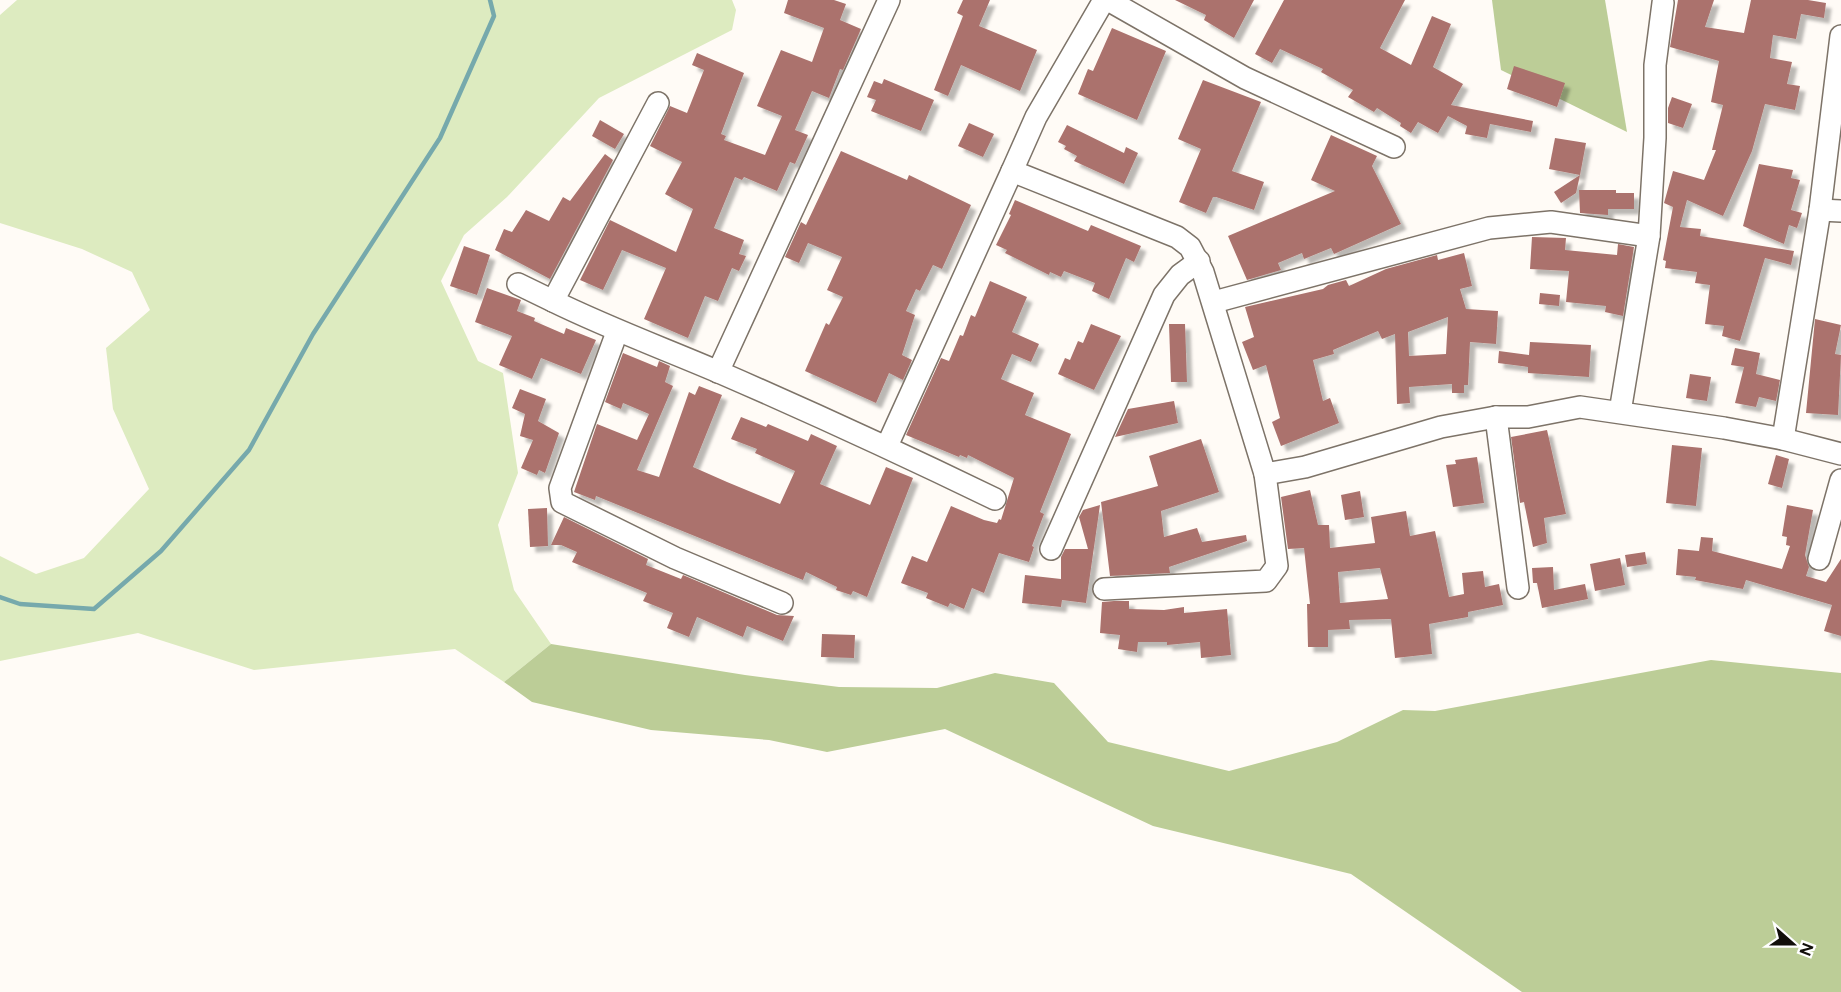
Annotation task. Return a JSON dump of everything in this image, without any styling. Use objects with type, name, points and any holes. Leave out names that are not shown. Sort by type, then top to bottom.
[{"type":"street","points":[[718,372],[889,0]]},
{"type":"street","points":[[886,446],[1036,117],[1106,0],[1245,78],[1394,147]]},
{"type":"street","points":[[1620,411],[1649,236],[1655,138],[1655,65],[1663,3]]},
{"type":"street","points":[[1783,439],[1830,211],[1841,36]]},
{"type":"street","points":[[553,301],[658,103]]},
{"type":"street","points":[[1012,171],[1177,237],[1190,247],[1199,261],[1214,302],[1265,474],[1277,566],[1266,581],[1104,588]]},
{"type":"street","points":[[1214,302],[1489,228],[1551,222],[1649,236]]},
{"type":"street","points":[[1051,549],[1164,295],[1180,275],[1199,261]]},
{"type":"street","points":[[518,284],[617,332],[718,372],[886,446],[994,499]]},
{"type":"street","points":[[617,332],[560,488],[562,502],[675,558],[782,603]]},
{"type":"street","points":[[1265,474],[1305,467],[1441,427],[1496,417],[1528,417],[1580,407],[1620,411],[1783,439],[1841,454]]},
{"type":"street","points":[[1496,417],[1518,588]]},
{"type":"street","points":[[1819,559],[1841,480]]},
{"type":"green space","points":[[17,0],[732,0],[736,10],[732,30],[599,98],[507,197],[464,235],[441,281],[478,361],[503,373],[518,473],[498,525],[514,590],[551,644],[504,682],[455,649],[254,670],[138,633],[0,661],[0,556],[36,574],[84,558],[149,489],[113,409],[106,348],[150,310],[132,272],[82,249],[0,223],[0,15]]},
{"type":"green space","points":[[1492,0],[1605,0],[1627,132],[1501,70]]},
{"type":"green space","points":[[551,644],[745,675],[839,687],[937,688],[995,673],[1054,683],[1108,742],[1229,771],[1337,742],[1403,710],[1435,711],[1711,660],[1841,673],[1841,992],[1522,992],[1351,874],[1153,826],[945,729],[827,752],[769,740],[651,730],[532,702],[504,682]]},
{"type":"building","points":[[788,0],[834,0],[846,4],[840,20],[861,29],[843,70],[840,69],[829,98],[812,91],[795,130],[808,135],[795,164],[790,162],[777,191],[744,177],[742,180],[735,177],[714,228],[744,240],[739,254],[746,256],[739,271],[732,268],[718,301],[705,296],[688,338],[644,319],[666,268],[622,250],[603,290],[580,280],[610,220],[676,252],[693,209],[665,194],[682,162],[650,146],[670,106],[687,113],[704,70],[692,65],[697,53],[744,73],[721,134],[726,136],[724,140],[765,155],[782,116],[757,106],[781,50],[812,62],[824,28],[784,13]]},
{"type":"building","points":[[963,0],[990,0],[979,26],[1037,50],[1020,91],[961,65],[948,96],[934,90],[963,16],[957,13]]},
{"type":"building","points":[[1175,0],[1254,0],[1234,38],[1204,20],[1206,15]]},
{"type":"building","points":[[1284,0],[1405,0],[1380,48],[1411,65],[1432,16],[1451,24],[1433,67],[1463,84],[1451,105],[1533,121],[1531,132],[1490,124],[1487,138],[1465,134],[1467,126],[1448,116],[1438,133],[1418,122],[1411,133],[1400,126],[1401,123],[1377,108],[1374,112],[1348,97],[1353,90],[1321,72],[1323,69],[1280,49],[1272,63],[1255,54]]},
{"type":"building","points":[[1678,0],[1714,0],[1705,27],[1744,33],[1751,0],[1808,0],[1826,3],[1824,18],[1801,14],[1796,39],[1773,35],[1770,58],[1792,62],[1787,84],[1800,86],[1795,110],[1765,104],[1752,151],[1723,216],[1687,200],[1680,227],[1701,229],[1700,236],[1794,251],[1791,265],[1765,258],[1740,341],[1722,336],[1724,326],[1705,324],[1710,285],[1695,283],[1697,272],[1665,268],[1666,261],[1663,260],[1673,207],[1664,203],[1673,171],[1704,180],[1716,150],[1712,150],[1723,105],[1711,102],[1719,61],[1670,47]]},
{"type":"building","points":[[1112,28],[1166,51],[1137,120],[1078,94],[1088,69],[1093,71]]},
{"type":"building","points":[[1514,66],[1565,83],[1557,107],[1507,89]]},
{"type":"building","points":[[884,79],[934,100],[921,131],[871,111],[876,100],[867,97],[874,81],[882,84]]},
{"type":"building","points":[[1203,80],[1261,102],[1232,171],[1264,182],[1254,210],[1216,197],[1213,197],[1206,213],[1179,202],[1201,149],[1178,139]]},
{"type":"building","points":[[1672,97],[1692,104],[1683,128],[1668,123],[1668,108]]},
{"type":"building","points":[[600,120],[624,134],[615,149],[592,136]]},
{"type":"building","points":[[969,123],[994,134],[983,157],[958,146]]},
{"type":"building","points":[[1067,125],[1124,153],[1126,147],[1138,153],[1124,184],[1074,161],[1077,156],[1064,149],[1066,146],[1058,142]]},
{"type":"building","points":[[1331,135],[1377,156],[1372,166],[1401,224],[1334,254],[1331,248],[1304,259],[1302,253],[1278,263],[1281,270],[1247,280],[1228,236],[1335,191],[1311,180]]},
{"type":"building","points":[[1555,138],[1586,143],[1580,175],[1549,169]]},
{"type":"building","points":[[841,151],[907,180],[909,175],[971,205],[942,269],[933,265],[920,291],[916,289],[906,311],[915,315],[902,355],[912,360],[903,380],[889,373],[876,403],[805,371],[826,323],[829,325],[843,297],[827,290],[842,257],[808,243],[799,263],[785,257],[801,222],[806,225]]},
{"type":"building","points":[[605,154],[613,160],[550,279],[495,250],[504,229],[512,232],[526,210],[549,221],[563,197],[570,201]]},
{"type":"building","points":[[1759,164],[1793,170],[1791,178],[1800,180],[1791,210],[1802,213],[1797,228],[1789,225],[1784,244],[1743,226]]},
{"type":"building","points":[[1580,175],[1576,193],[1561,203],[1554,192]]},
{"type":"building","points":[[1579,190],[1616,190],[1616,193],[1634,193],[1634,209],[1608,209],[1608,215],[1580,213]]},
{"type":"building","points":[[1015,200],[1088,231],[1091,225],[1141,246],[1134,262],[1126,258],[1109,299],[1092,291],[1095,283],[1064,271],[1061,277],[1050,272],[1049,275],[1005,253],[1007,250],[996,245],[1011,215],[1009,214]]},
{"type":"building","points":[[1532,237],[1566,238],[1565,250],[1617,255],[1618,244],[1634,247],[1623,316],[1605,312],[1606,306],[1566,302],[1569,271],[1530,269]]},
{"type":"building","points":[[464,246],[490,255],[477,295],[450,286]]},
{"type":"building","points":[[1464,253],[1472,286],[1460,289],[1466,309],[1498,311],[1496,344],[1470,342],[1468,385],[1464,385],[1464,393],[1452,393],[1452,384],[1409,387],[1410,403],[1397,404],[1395,334],[1382,339],[1378,331],[1333,350],[1334,354],[1313,360],[1323,401],[1330,398],[1339,423],[1281,446],[1272,422],[1280,418],[1266,365],[1253,370],[1242,342],[1254,337],[1245,307],[1323,289],[1328,285],[1346,280],[1349,286],[1386,269],[1437,255],[1438,260]],"holes":[[[1448,317],[1446,354],[1409,356],[1408,332]]]},
{"type":"building","points":[[990,281],[1027,297],[1012,332],[1039,344],[1031,362],[1012,354],[1001,379],[1034,393],[1025,415],[1071,434],[1040,512],[1044,514],[1032,546],[1034,547],[1029,562],[999,553],[984,593],[972,588],[964,609],[950,603],[948,607],[926,598],[928,593],[901,583],[912,556],[927,562],[951,506],[997,523],[999,519],[1001,520],[1014,478],[968,455],[967,458],[960,455],[959,457],[906,435],[941,358],[949,361],[960,335],[963,336],[971,315],[975,317]]},
{"type":"building","points":[[487,288],[521,300],[517,311],[535,318],[534,321],[564,334],[566,328],[596,340],[581,374],[541,358],[532,379],[499,365],[512,336],[475,322]]},
{"type":"building","points":[[1540,293],[1560,295],[1559,306],[1539,304]]},
{"type":"building","points":[[1815,319],[1841,325],[1835,354],[1841,355],[1838,415],[1806,413]]},
{"type":"building","points":[[1091,324],[1121,336],[1094,390],[1058,374],[1065,358],[1070,360],[1078,341],[1083,343]]},
{"type":"building","points":[[1169,324],[1185,324],[1187,382],[1171,382]]},
{"type":"building","points":[[1530,342],[1591,345],[1589,377],[1528,373],[1528,367],[1498,363],[1499,351],[1529,355]]},
{"type":"building","points":[[1735,348],[1760,353],[1756,374],[1780,380],[1776,401],[1759,397],[1756,407],[1735,403],[1744,367],[1731,365]]},
{"type":"building","points":[[623,353],[657,367],[659,361],[670,366],[665,382],[673,386],[637,470],[659,477],[689,392],[695,395],[699,386],[722,395],[693,467],[727,482],[780,504],[795,471],[755,453],[757,449],[731,439],[741,417],[766,427],[768,424],[808,441],[811,434],[837,446],[820,484],[870,505],[886,467],[913,478],[867,597],[853,591],[851,595],[836,590],[837,587],[806,572],[803,580],[596,496],[595,500],[574,492],[597,424],[637,440],[649,414],[623,403],[621,409],[605,402]]},
{"type":"building","points":[[1690,374],[1711,377],[1707,401],[1686,398]]},
{"type":"building","points":[[520,389],[546,399],[538,421],[559,433],[545,473],[539,470],[537,475],[521,468],[533,440],[520,436],[525,414],[512,408]]},
{"type":"building","points":[[1174,401],[1178,423],[1115,437],[1128,409]]},
{"type":"building","points":[[1547,430],[1566,514],[1544,518],[1547,543],[1533,547],[1524,502],[1520,503],[1511,437]]},
{"type":"building","points":[[1201,439],[1219,492],[1161,511],[1164,537],[1197,528],[1202,542],[1246,535],[1247,541],[1169,567],[1170,573],[1110,576],[1101,502],[1158,486],[1149,456]]},
{"type":"building","points":[[1672,445],[1702,448],[1696,506],[1666,503]]},
{"type":"building","points":[[1776,455],[1789,459],[1782,488],[1768,484]]},
{"type":"building","points":[[1477,457],[1484,503],[1453,507],[1446,465],[1456,464],[1455,460]]},
{"type":"building","points":[[1310,490],[1318,525],[1329,525],[1330,548],[1375,543],[1371,517],[1406,511],[1410,536],[1435,531],[1449,597],[1464,594],[1462,573],[1483,571],[1485,587],[1499,584],[1503,605],[1468,612],[1468,617],[1429,624],[1432,654],[1395,658],[1391,619],[1349,620],[1350,629],[1328,630],[1328,647],[1308,647],[1307,604],[1310,604],[1304,548],[1288,549],[1281,497]],"holes":[[[1380,568],[1388,599],[1340,603],[1338,572]]]},
{"type":"building","points":[[1360,491],[1364,517],[1345,520],[1341,495]]},
{"type":"building","points":[[1100,505],[1086,603],[1062,600],[1061,607],[1022,603],[1025,575],[1061,579],[1061,557],[1065,549],[1088,549],[1079,517],[1083,510]]},
{"type":"building","points":[[1787,505],[1813,510],[1805,555],[1809,567],[1806,576],[1826,582],[1841,559],[1841,636],[1824,631],[1832,605],[1746,580],[1743,589],[1695,580],[1696,577],[1676,575],[1678,549],[1699,551],[1701,537],[1713,538],[1712,551],[1782,569],[1790,546],[1786,545],[1787,537],[1782,536]]},
{"type":"building","points":[[547,508],[548,546],[530,547],[528,509]]},
{"type":"building","points":[[564,517],[648,559],[646,565],[681,579],[683,575],[777,615],[794,616],[783,641],[747,626],[743,637],[697,617],[689,637],[667,628],[673,613],[643,601],[647,593],[572,562],[577,552],[561,545],[551,545]]},
{"type":"building","points":[[1645,552],[1647,564],[1627,567],[1625,555]]},
{"type":"building","points":[[1620,558],[1625,585],[1595,591],[1590,564]]},
{"type":"building","points":[[1553,567],[1554,590],[1585,584],[1588,599],[1542,608],[1537,583],[1533,583],[1532,568]]},
{"type":"building","points":[[1129,601],[1129,609],[1164,610],[1184,607],[1184,613],[1227,609],[1231,655],[1201,658],[1200,642],[1167,645],[1167,642],[1138,642],[1137,652],[1118,649],[1120,635],[1100,633],[1102,602]]},
{"type":"building","points":[[822,634],[855,635],[854,658],[821,657]]},
{"type":"waterway","points":[[0,597],[20,604],[94,609],[161,551],[249,450],[313,334],[440,138],[494,16],[490,0]]}]
